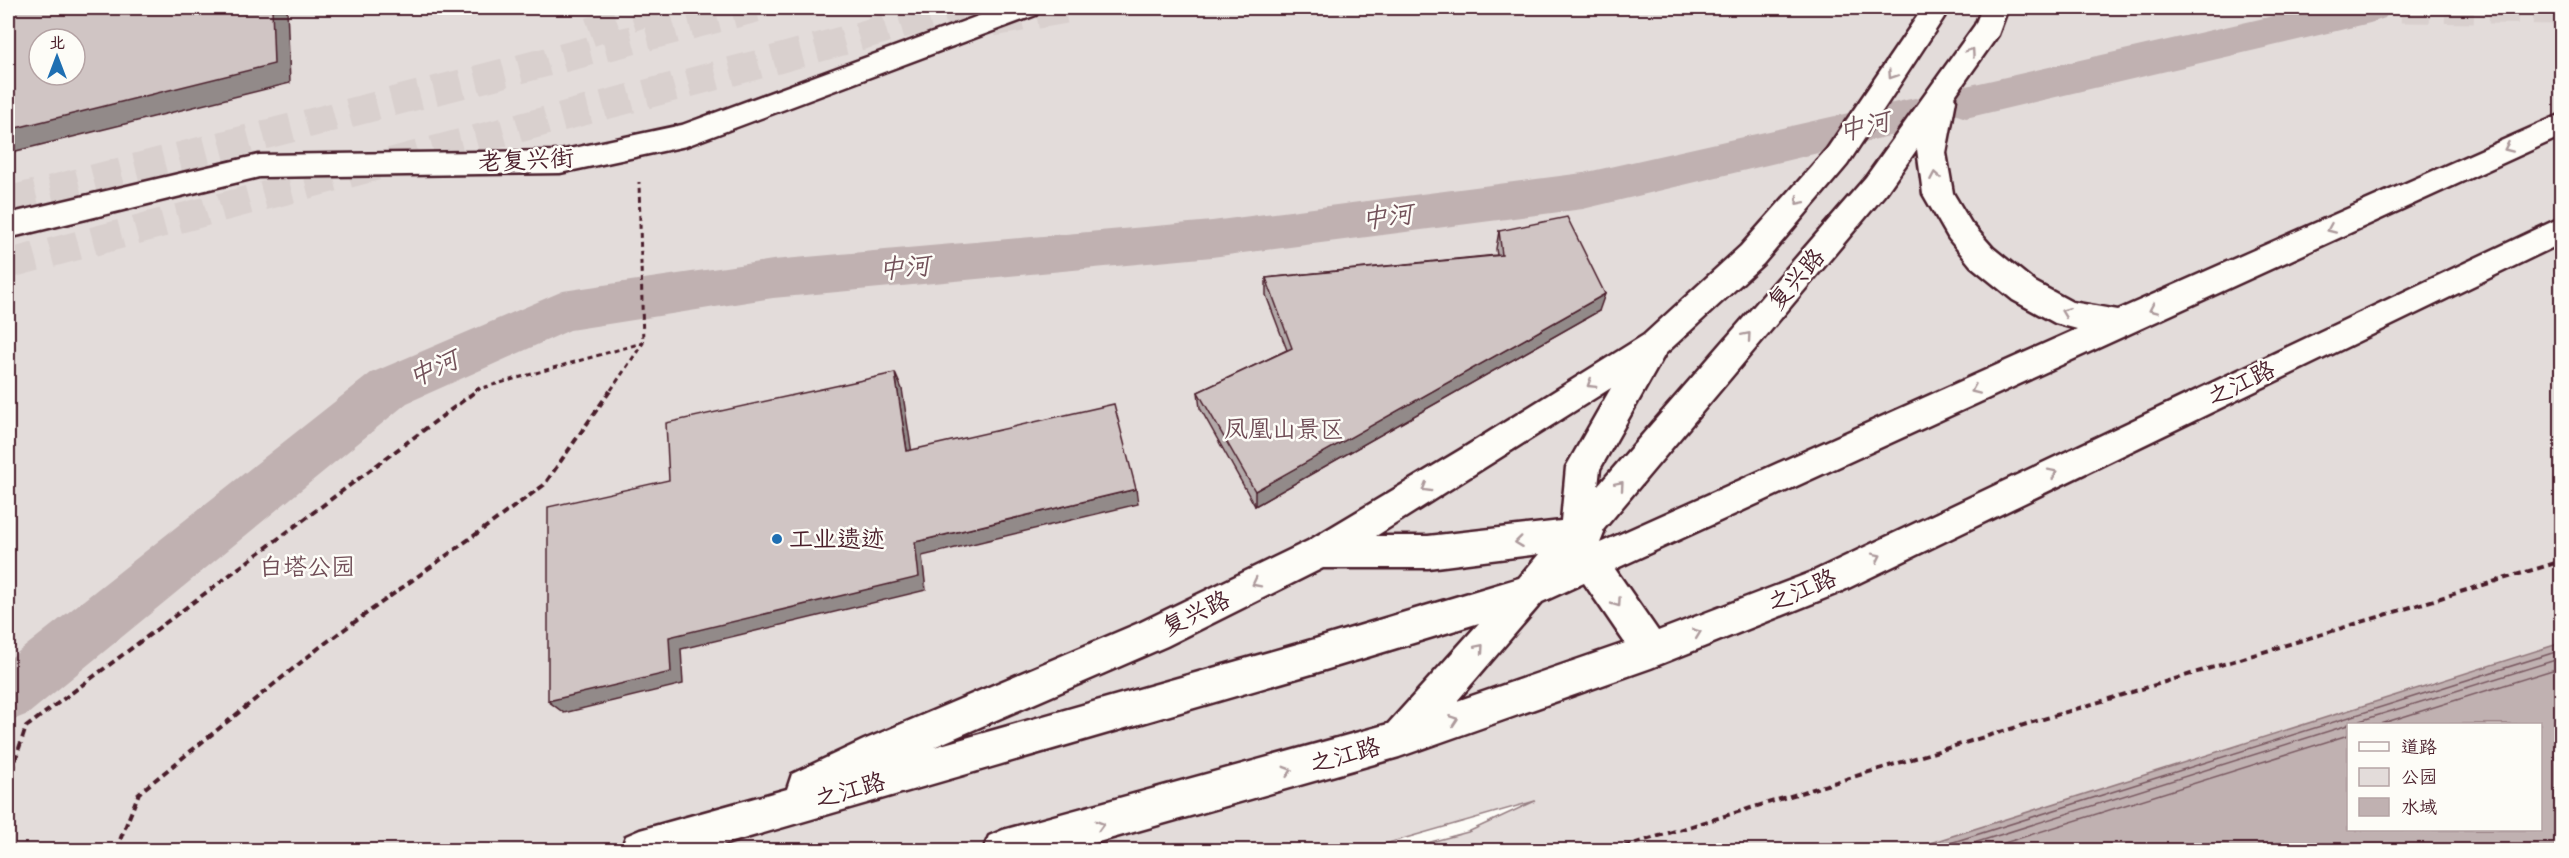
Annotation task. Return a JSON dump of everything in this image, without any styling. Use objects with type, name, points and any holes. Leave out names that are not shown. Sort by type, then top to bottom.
[{"type":"main road","name":"老复兴街","points":[[8,226],[259,166],[560,162],[686,135],[1026,8]]},
{"type":"main road","name":"复兴路","points":[[711,831],[877,753],[1154,634],[1320,552],[1472,460],[1655,344],[1752,255],[1838,157],[1937,8]]},
{"type":"main road","name":"复兴路","points":[[1583,549],[1876,185],[1945,89],[1991,18]]},
{"type":"main road","points":[[1945,89],[1931,153],[1938,194],[1960,231],[1982,257],[2024,291],[2066,314],[2122,324]]},
{"type":"main road","name":"之江路","points":[[1320,552],[1583,549],[1740,496],[2562,124]]},
{"type":"main road","name":"之江路","points":[[1003,850],[1399,739],[1651,651],[1824,583],[2562,229]]},
{"type":"main road","name":"复兴路","points":[[1583,549],[1583,467],[1655,344]]},
{"type":"main road","points":[[1583,549],[1651,651]]},
{"type":"main road","name":"之江路","points":[[640,850],[1315,656],[1530,591],[1583,549]]},
{"type":"main road","points":[[1399,739],[1530,591]]},
{"type":"path","points":[[116,850],[139,793],[320,647],[544,485],[643,343],[639,181]]},
{"type":"path","points":[[8,782],[26,727],[476,389],[643,343]]},
{"type":"path","points":[[1613,850],[2562,561]]},
{"type":"green space","name":"凤凰山景区","points":[[8,8],[2561,8],[2561,657],[1927,850],[1401,850],[1468,832],[1535,801],[1364,850],[8,850]]},
{"type":"water","points":[[2561,643],[2561,850],[1908,850]]},
{"type":"building","points":[[8,8],[272,8],[274,64],[8,130]]},
{"type":"building","points":[[1567,217],[1605,294],[1255,491],[1198,392],[1292,348],[1266,278],[1502,255],[1499,231]]},
{"type":"building","name":"工业遗迹","points":[[895,373],[907,451],[1114,404],[1136,489],[915,542],[919,577],[669,637],[671,672],[548,701],[548,507],[669,480],[666,423]]},
{"type":"waterway","name":"中河","points":[[1966,102],[2370,8]]},
{"type":"waterway","name":"中河","points":[[8,695],[389,388],[563,311],[773,279],[1212,239],[1583,191],[1915,114]]},
{"type":"tunnel","points":[[590,32],[656,8]]},
{"type":"tunnel","points":[[8,201],[756,8]]},
{"type":"tunnel","points":[[8,264],[767,62],[959,8]]},
{"type":"tunnel","points":[[993,22],[1072,8]]},
{"type":"tunnel","points":[[2401,8],[2562,10]]},
{"type":"place","name":"工业遗迹","points":[[777,539]]},
{"type":"park label","name":"白塔公园","points":[[307,567]]}]
